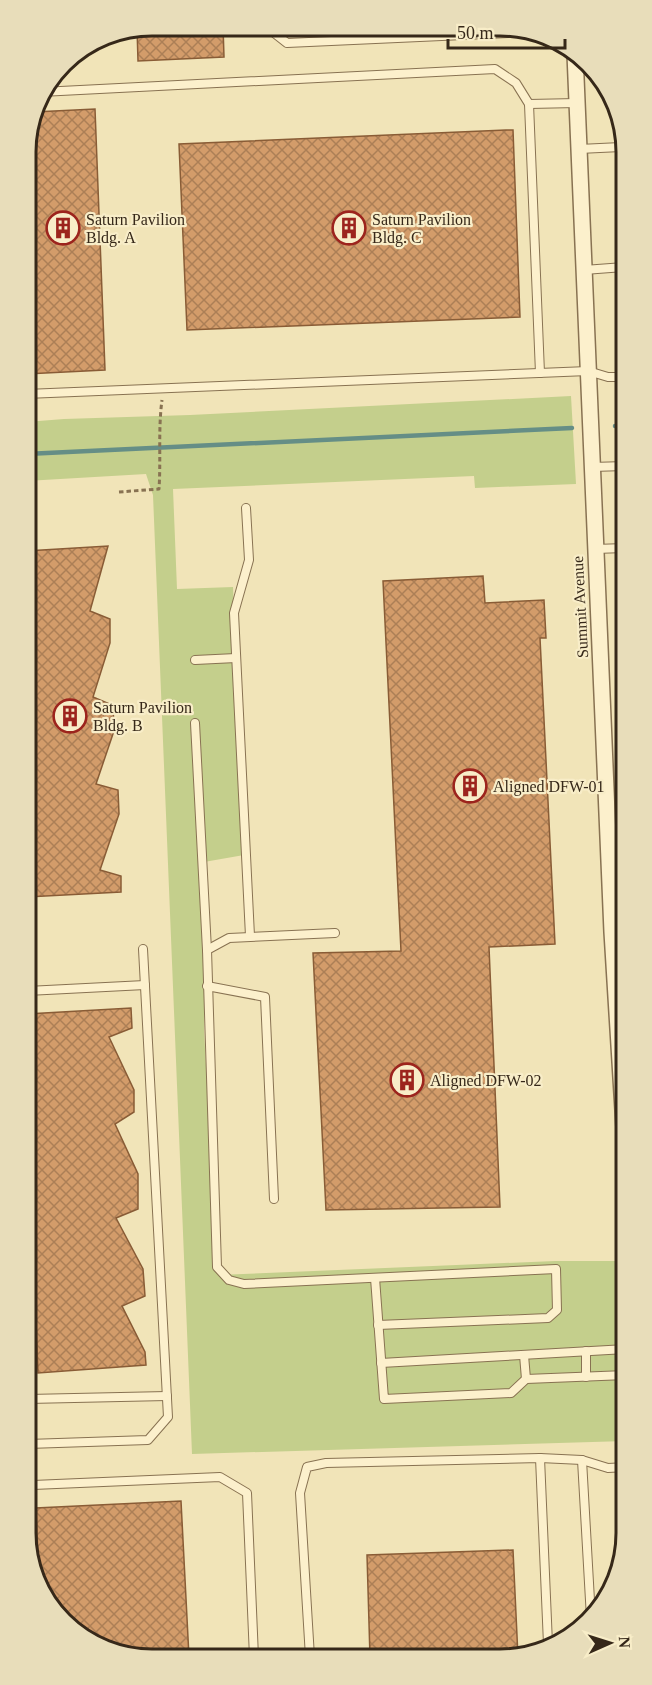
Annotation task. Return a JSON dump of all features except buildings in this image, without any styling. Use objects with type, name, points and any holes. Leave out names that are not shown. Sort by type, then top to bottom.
[{"type":"street","name":"Summit Avenue","points":[[575,63],[609,864],[616,912]]},
{"type":"lane","points":[[278,36],[287,43],[442,36]]},
{"type":"lane","points":[[54,91],[495,69],[516,82],[529,104],[540,373]]},
{"type":"lane","points":[[529,104],[577,103]]},
{"type":"lane","points":[[579,149],[616,150]]},
{"type":"lane","points":[[584,270],[616,268]]},
{"type":"lane","points":[[36,394],[588,371],[616,377]]},
{"type":"lane","points":[[592,468],[616,467]]},
{"type":"lane","points":[[246,508],[249,560],[234,613],[250,936]]},
{"type":"lane","points":[[595,549],[616,548]]},
{"type":"lane","points":[[195,660],[236,658]]},
{"type":"lane","points":[[195,723],[207,950],[217,1267],[229,1280],[244,1284],[556,1269],[557,1310],[548,1318],[378,1325]]},
{"type":"lane","points":[[609,864],[616,864]]},
{"type":"lane","points":[[207,950],[229,938],[335,933]]},
{"type":"lane","points":[[36,1444],[148,1440],[168,1417],[143,949]]},
{"type":"lane","points":[[36,991],[145,985]]},
{"type":"lane","points":[[207,986],[265,997],[274,1199]]},
{"type":"lane","points":[[375,1278],[384,1399],[511,1393],[526,1379],[616,1376]]},
{"type":"lane","points":[[381,1364],[616,1350]]},
{"type":"lane","points":[[586,1351],[586,1377]]},
{"type":"lane","points":[[524,1355],[526,1379]]},
{"type":"lane","points":[[36,1400],[167,1396]]},
{"type":"lane","points":[[540,1458],[548,1638]]},
{"type":"lane","points":[[310,1649],[300,1493],[307,1467],[326,1463],[540,1458],[582,1460],[608,1468],[616,1468]]},
{"type":"lane","points":[[582,1460],[590,1605]]},
{"type":"lane","points":[[36,1485],[220,1477],[247,1492],[254,1649]]},
{"type":"path","points":[[119,492],[159,489],[161,468],[158,425],[163,389]]},
{"type":"green space","points":[[571,396],[576,484],[475,488],[474,476],[173,489],[177,589],[233,587],[244,855],[204,862],[204,1031],[218,1275],[555,1261],[616,1261],[616,1441],[192,1454],[153,495],[146,474],[36,480],[36,421]]},
{"type":"waterway","points":[[36,454],[572,428]]},
{"type":"place","name":"Saturn Pavilion Bldg. A","points":[[63,228]]},
{"type":"place","name":"Saturn Pavilion Bldg. C","points":[[349,228]]},
{"type":"place","name":"Saturn Pavilion Bldg. B","points":[[70,716]]},
{"type":"place","name":"Aligned DFW-01","points":[[470,786]]},
{"type":"place","name":"Aligned DFW-02","points":[[407,1080]]}]
